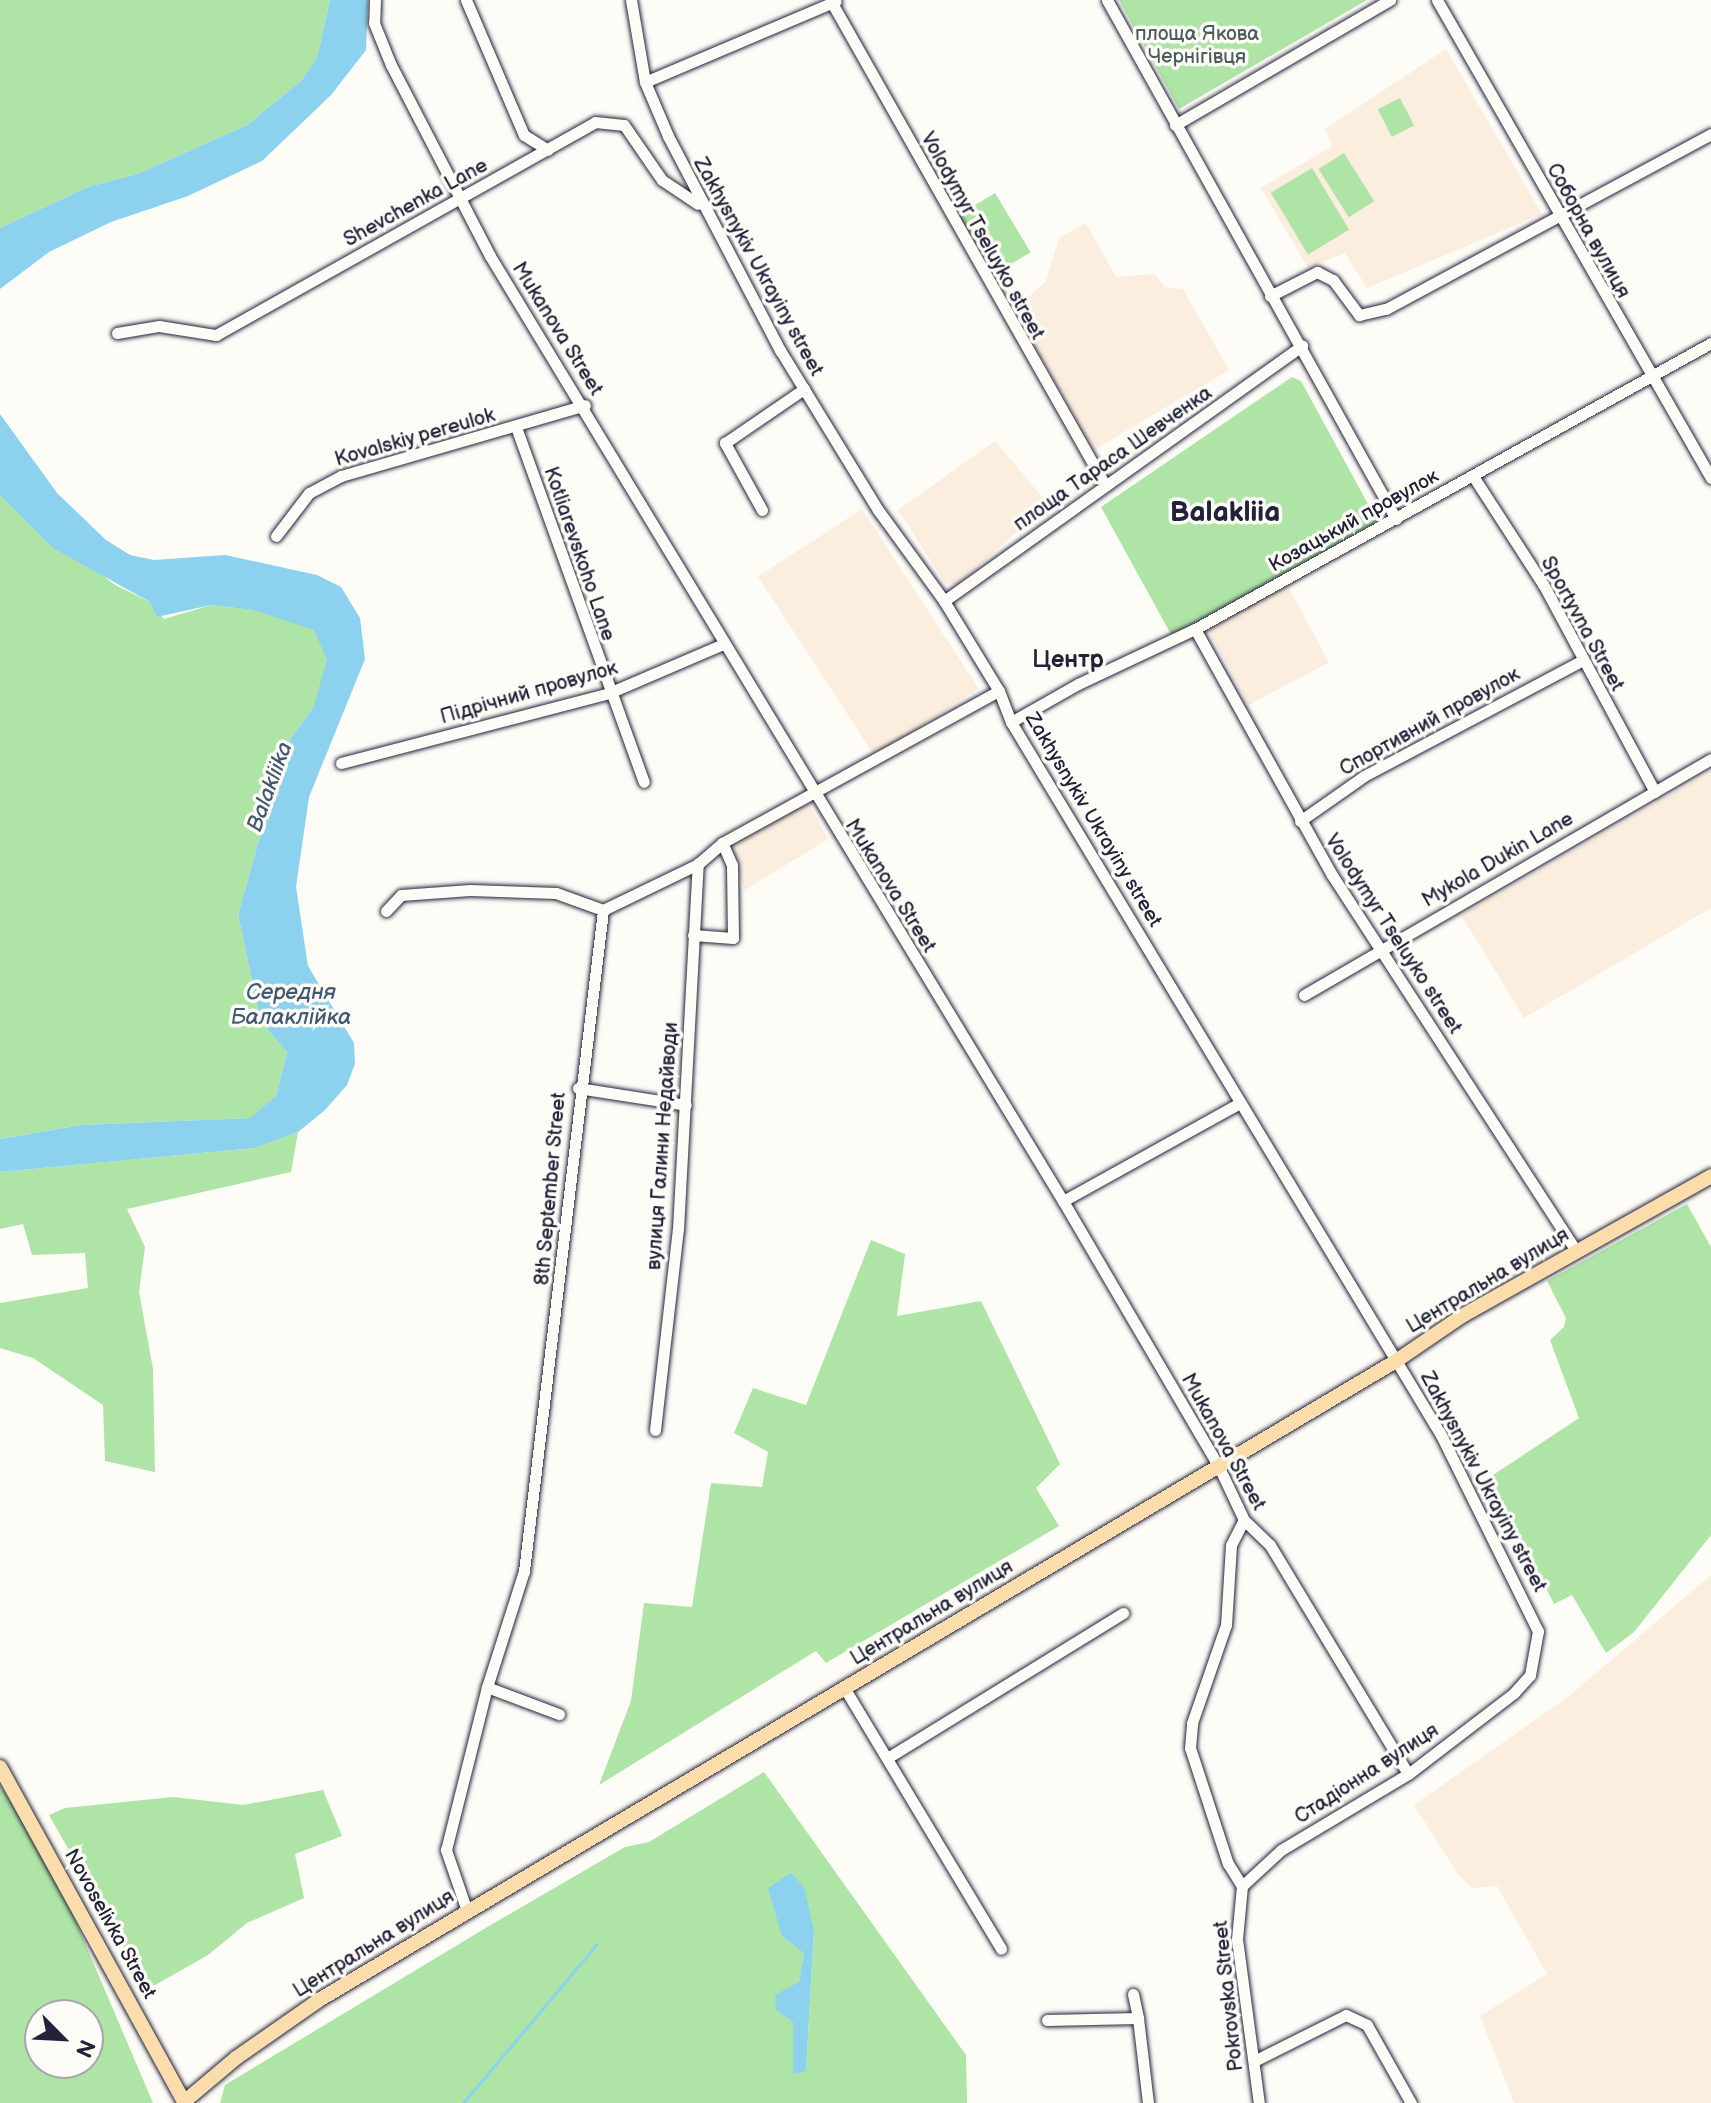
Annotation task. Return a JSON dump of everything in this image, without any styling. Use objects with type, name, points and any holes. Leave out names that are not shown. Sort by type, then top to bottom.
[{"type":"main road","name":"Центральна вулиця","points":[[184,2102],[236,2058],[319,2000],[1576,1251],[1711,1176]]},
{"type":"main road","name":"Novoselivka Street","points":[[0,1767],[184,2102]]},
{"type":"street","name":"Mukanova Street","points":[[375,0],[374,23],[391,65],[490,256],[585,405],[721,645],[1063,1201],[1218,1465],[1244,1520],[1270,1545],[1408,1774]]},
{"type":"street","points":[[466,0],[524,135],[548,150]]},
{"type":"street","name":"Zakhysnykiv Ukrayiny street","points":[[631,0],[645,82],[700,205],[804,389],[878,510],[944,601],[999,691],[1011,722],[1396,1361],[1532,1611],[1537,1654]]},
{"type":"street","points":[[1107,0],[1396,519]]},
{"type":"street","points":[[1175,125],[1390,0]]},
{"type":"street","name":"Соборна вулиця","points":[[1437,0],[1650,379],[1711,478]]},
{"type":"street","points":[[645,82],[836,2]]},
{"type":"street","name":"Volodymyr Tseluyko street","points":[[836,2],[1105,485]]},
{"type":"street","name":"Shevchenka Lane","points":[[117,333],[159,326],[216,335],[595,122],[624,125],[662,180],[700,205]]},
{"type":"street","points":[[1270,296],[1317,272],[1333,280],[1359,315],[1386,309],[1711,134]]},
{"type":"street","name":"Козацький провулок","points":[[1011,722],[1078,684],[1195,629],[1711,343]]},
{"type":"street","name":"площа Тараса Шевченка","points":[[944,601],[1302,346]]},
{"type":"street","points":[[762,510],[725,443],[804,389]]},
{"type":"street","name":"Kovalskiy pereulok","points":[[276,536],[309,493],[341,476],[585,405]]},
{"type":"street","name":"Kotliarevskoho Lane","points":[[516,427],[609,693],[644,782]]},
{"type":"street","name":"Sportyvna Street","points":[[1473,476],[1543,584],[1581,661],[1655,792]]},
{"type":"street","name":"Volodymyr Tseluyko street","points":[[1195,629],[1300,821],[1576,1251]]},
{"type":"street","name":"Підрічний провулок","points":[[341,763],[609,693],[721,645]]},
{"type":"street","name":"Спортивний провулок","points":[[1300,821],[1364,776],[1581,661]]},
{"type":"street","points":[[386,911],[401,895],[470,890],[556,893],[603,910],[698,864],[722,843],[999,691]]},
{"type":"street","name":"Mykola Dukin Lane","points":[[1304,995],[1711,759]]},
{"type":"street","points":[[693,935],[733,938],[732,865],[722,843]]},
{"type":"street","name":"вулиця Галини Недайводи","points":[[655,1430],[678,1229],[698,864]]},
{"type":"street","name":"8th September Street","points":[[467,1911],[446,1850],[487,1687],[524,1571],[555,1331],[578,1088],[603,910]]},
{"type":"street","points":[[578,1088],[686,1105]]},
{"type":"street","points":[[1063,1201],[1240,1103]]},
{"type":"street","points":[[1242,1886],[1228,1864],[1190,1748],[1192,1723],[1226,1625],[1231,1545],[1244,1520]]},
{"type":"street","points":[[889,1757],[1123,1613]]},
{"type":"street","name":"Стадіонна вулиця","points":[[1242,1886],[1281,1850],[1408,1774],[1514,1693],[1530,1675],[1537,1654]]},
{"type":"street","points":[[487,1687],[559,1714]]},
{"type":"street","points":[[845,1689],[889,1757],[1001,1949]]},
{"type":"street","name":"Pokrovska Street","points":[[1242,1886],[1237,1939],[1259,2103]]},
{"type":"street","points":[[1133,1994],[1148,2103]]},
{"type":"street","points":[[1254,2061],[1346,2015],[1367,2025],[1411,2103]]},
{"type":"street","points":[[1047,2020],[1138,2018]]},
{"type":"shaded area","points":[[1446,49],[1542,214],[1367,288],[1345,253],[1308,268],[1261,188],[1332,146],[1325,129]]},
{"type":"shaded area","points":[[1086,223],[1116,277],[1155,274],[1165,287],[1183,289],[1229,370],[1094,450],[1014,310],[1046,281],[1059,238]]},
{"type":"shaded area","points":[[995,441],[1048,504],[959,584],[945,583],[898,510]]},
{"type":"shaded area","points":[[862,509],[979,688],[875,756],[758,577]]},
{"type":"shaded area","points":[[1287,584],[1329,663],[1248,705],[1207,627]]},
{"type":"shaded area","points":[[1711,771],[1711,908],[1524,1018],[1461,915]]},
{"type":"shaded area","points":[[808,802],[828,839],[745,890],[729,846]]},
{"type":"shaded area","points":[[1711,1575],[1711,2103],[1514,2103],[1480,2016],[1547,1974],[1497,1886],[1472,1888],[1459,1876],[1414,1805],[1568,1697]]},
{"type":"green space","points":[[0,0],[330,0],[317,58],[301,81],[247,125],[140,173],[88,187],[0,228]]},
{"type":"green space","name":"площа Якова Чернігівця","points":[[1119,0],[1367,0],[1179,109]]},
{"type":"green space","points":[[1400,98],[1414,126],[1392,137],[1378,109]]},
{"type":"green space","points":[[1344,153],[1374,201],[1349,217],[1319,169]]},
{"type":"green space","points":[[1312,168],[1349,230],[1308,254],[1271,193]]},
{"type":"green space","points":[[995,193],[1031,252],[990,276],[955,217]]},
{"type":"green space","points":[[1292,377],[1301,381],[1380,526],[1173,638],[1101,507]]},
{"type":"green space","points":[[0,495],[115,585],[150,602],[164,619],[211,605],[253,610],[314,629],[323,642],[327,660],[322,685],[313,708],[285,746],[238,915],[261,1022],[287,1052],[276,1096],[251,1118],[81,1125],[0,1139]]},
{"type":"green space","points":[[298,1132],[291,1172],[127,1209],[145,1247],[139,1292],[153,1369],[155,1472],[105,1461],[103,1405],[33,1358],[0,1348],[0,1303],[88,1288],[85,1253],[32,1255],[23,1224],[0,1229],[0,1172],[255,1148]]},
{"type":"green space","points":[[1687,1204],[1711,1247],[1711,1535],[1634,1632],[1606,1653],[1572,1595],[1554,1604],[1490,1477],[1579,1418],[1550,1340],[1564,1327],[1566,1318],[1547,1281]]},
{"type":"green space","points":[[871,1240],[905,1254],[897,1316],[981,1301],[1060,1464],[1036,1488],[1059,1526],[826,1663],[816,1651],[599,1785],[631,1701],[644,1603],[692,1607],[711,1483],[762,1487],[768,1452],[734,1433],[753,1388],[806,1405]]},
{"type":"green space","points":[[764,1772],[966,2055],[967,2103],[220,2103],[225,2085],[625,1847],[649,1842]],"holes":[[[814,1931],[806,2071],[793,2075],[793,2022],[804,1952],[782,1936]]]},
{"type":"green space","points":[[0,1785],[58,1880],[153,2103],[0,2103]]},
{"type":"green space","points":[[323,1790],[342,1836],[295,1854],[304,1898],[247,1923],[208,1955],[148,1989],[49,1815],[65,1808],[173,1797],[243,1805]]},
{"type":"water","points":[[330,0],[368,0],[366,50],[331,95],[262,161],[188,196],[111,222],[49,252],[0,289],[0,228],[88,187],[140,173],[247,125],[301,81],[317,58]]},
{"type":"water","name":"Середня Балаклійка","points":[[0,414],[57,493],[106,540],[130,555],[154,560],[225,555],[317,575],[341,587],[360,618],[365,659],[309,797],[296,887],[308,966],[354,1043],[355,1064],[347,1085],[325,1110],[298,1132],[255,1148],[0,1172],[0,1139],[81,1125],[250,1118],[276,1096],[287,1052],[261,1022],[238,915],[285,746],[313,708],[327,660],[314,630],[253,610],[211,605],[157,617],[150,602],[53,548],[0,495]]},
{"type":"water","points":[[791,1873],[804,1887],[814,1931],[806,2071],[793,2075],[793,2022],[776,2010],[775,1995],[799,1982],[804,1953],[782,1936],[768,1888]]},
{"type":"waterway","points":[[463,2103],[597,1944]]},
{"type":"district","name":"Balakliia","points":[[1225,513]]},
{"type":"district","name":"Центр","points":[[1068,660]]},
{"type":"water label","name":"Balakliika","points":[[270,787]]}]
